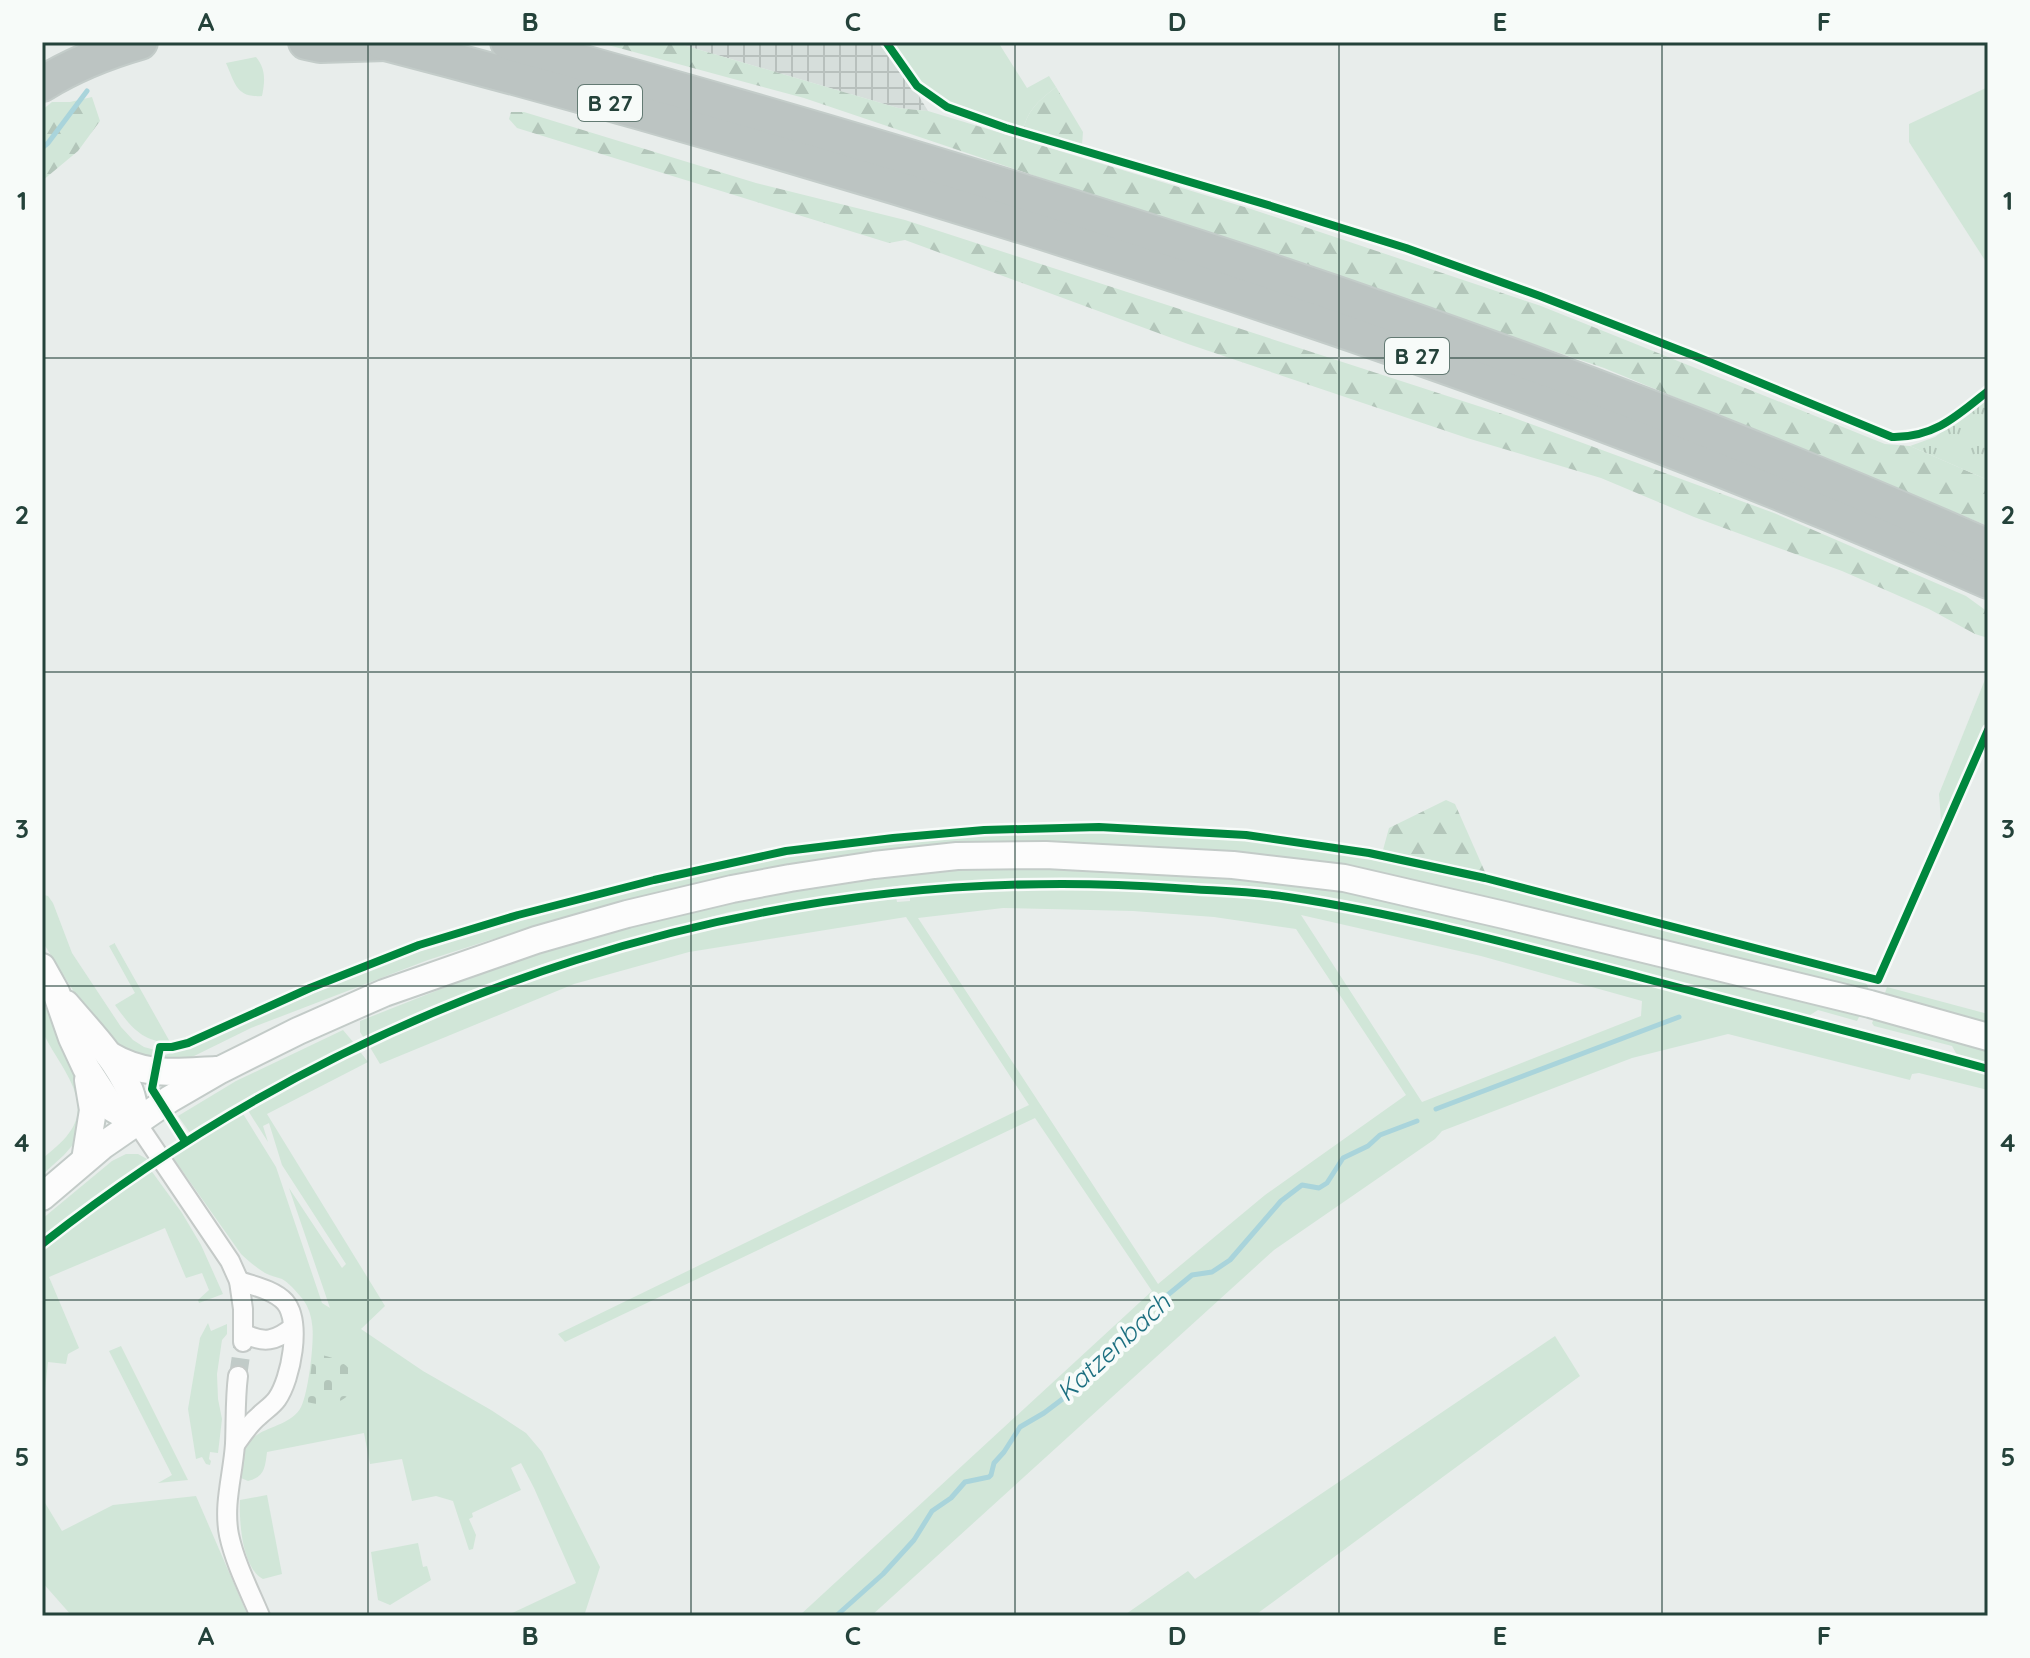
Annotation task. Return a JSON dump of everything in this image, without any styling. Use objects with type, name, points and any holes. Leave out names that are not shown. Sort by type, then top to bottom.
[{"type":"highway","points":[[42,84],[97,56],[140,42]]},
{"type":"highway","points":[[306,42],[320,45],[384,42]]},
{"type":"highway","name":"B 27","points":[[384,42],[773,149],[1077,242],[1351,333],[1697,460],[1988,581]]},
{"type":"highway","name":"B 27","points":[[508,42],[771,115],[995,183],[1373,307],[1677,418],[1988,547]]},
{"type":"main road","points":[[42,1197],[85,1160],[170,1099],[298,1031],[384,993],[536,940],[627,914],[732,889],[874,865],[957,856],[1046,855],[1233,865],[1344,878],[1870,1004],[1988,1037]]},
{"type":"main road","points":[[42,967],[97,1062],[130,1091],[136,1122]]},
{"type":"main road","points":[[97,1062],[164,1072],[220,1070]]},
{"type":"main road","points":[[85,1160],[97,1062]]},
{"type":"street","points":[[136,1122],[230,1261],[239,1281],[243,1337],[270,1340],[282,1336],[293,1327]]},
{"type":"street","points":[[235,1445],[256,1417],[275,1402],[285,1386],[292,1357],[293,1327],[291,1313],[284,1301],[265,1289],[239,1281]]},
{"type":"street","points":[[238,1376],[235,1445],[227,1504],[229,1537],[260,1616]]},
{"type":"shaded area","points":[[673,42],[886,42],[928,111],[898,108]]},
{"type":"green space","points":[[597,42],[673,42],[898,108],[928,111],[1251,209],[1541,306],[1885,444],[1910,446],[1988,480],[1988,526],[1604,368],[804,98]]},
{"type":"green space","points":[[890,42],[998,42],[1027,88],[1049,76],[1056,87],[1032,109],[1024,127],[1001,121],[963,108],[932,91]]},
{"type":"green space","points":[[256,57],[264,75],[262,96],[242,92],[234,83],[226,63]]},
{"type":"green space","points":[[1056,87],[1083,132],[1082,145],[1024,127],[1032,109]]},
{"type":"green space","points":[[1988,87],[1988,265],[1909,142],[1909,124]]},
{"type":"green space","points":[[92,97],[100,121],[78,151],[42,181],[42,110],[52,102]]},
{"type":"green space","points":[[511,112],[524,112],[756,183],[905,220],[1509,416],[1774,513],[1966,596],[1988,612],[1988,638],[1842,571],[1694,517],[1601,478],[1467,438],[1188,344],[905,240],[889,243],[517,128],[509,119]]},
{"type":"green space","points":[[1988,397],[1988,480],[1910,446],[1935,437]]},
{"type":"green space","points":[[1988,672],[1988,719],[1941,821],[1939,794]]},
{"type":"green space","points":[[1446,800],[1455,804],[1485,872],[1383,850],[1389,828]]},
{"type":"green space","points":[[1077,832],[1266,842],[1354,856],[1504,888],[1865,981],[1868,989],[1714,955],[1434,886],[1317,864],[1193,849],[1079,844],[643,899],[428,960],[251,1028],[192,1057],[161,1064],[162,1058],[169,1053],[202,1042],[379,965],[485,929],[642,887],[755,862],[885,843],[987,834]]},
{"type":"green space","points":[[1127,866],[1310,884],[1409,901],[1860,1015],[1857,1021],[1818,1010],[1807,1017],[1460,925],[1367,906],[1258,889],[1130,880],[1004,879],[904,885],[729,912],[551,961],[468,992],[364,1038],[360,1032],[360,1021],[476,975],[661,915],[737,899],[916,872],[1002,867]]},
{"type":"green space","points":[[1036,887],[1128,889],[1215,894],[1315,906],[1458,934],[1988,1073],[1988,1090],[1919,1073],[1912,1074],[1910,1080],[1728,1034],[1632,1058],[1442,1131],[1435,1139],[1274,1250],[871,1616],[799,1616],[1152,1291],[1035,1118],[565,1342],[558,1334],[1029,1105],[906,917],[689,952],[574,984],[380,1064],[368,1044],[521,982],[652,941],[814,908],[896,897],[897,902],[910,901],[910,895]],"holes":[[[1003,908],[1133,911],[1214,917],[1296,929],[1406,1095],[1265,1195],[1158,1284],[918,918]],[[1301,915],[1481,956],[1642,1001],[1641,1016],[1422,1102]]]},
{"type":"green space","points":[[44,895],[53,903],[72,953],[121,1027],[133,1040],[155,1050],[153,1063],[115,1046],[81,1003],[42,941]]},
{"type":"green space","points":[[115,943],[170,1042],[145,1036],[115,1005],[135,993],[109,946]]},
{"type":"green space","points":[[1887,987],[1988,1014],[1988,1024],[1885,993]]},
{"type":"green space","points":[[42,1001],[85,1094],[78,1139],[42,1175],[42,1159],[69,1133],[78,1107],[71,1081],[43,1032]]},
{"type":"green space","points":[[1874,1019],[1988,1049],[1988,1063],[1957,1055],[1952,1046],[1874,1026]]},
{"type":"green space","points":[[343,1030],[354,1043],[270,1085],[190,1133],[178,1116],[236,1081]]},
{"type":"green space","points":[[358,1049],[368,1062],[267,1114],[385,1306],[361,1329],[423,1371],[526,1433],[542,1452],[600,1567],[584,1616],[506,1616],[576,1583],[521,1463],[511,1468],[521,1490],[472,1513],[473,1517],[469,1519],[476,1535],[473,1549],[469,1550],[453,1501],[436,1496],[412,1501],[402,1459],[370,1464],[364,1433],[267,1452],[261,1474],[248,1481],[241,1478],[243,1456],[248,1444],[254,1437],[294,1416],[303,1403],[312,1354],[311,1316],[305,1302],[289,1284],[265,1273],[241,1254],[171,1155],[242,1112],[276,1167],[322,1303],[330,1308],[289,1188],[342,1268],[346,1264],[282,1165],[269,1123],[263,1126],[268,1142],[247,1109]]},
{"type":"green space","points":[[126,1154],[138,1154],[147,1159],[42,1240],[42,1219],[112,1161]]},
{"type":"green space","points":[[150,1169],[201,1245],[223,1294],[199,1303],[198,1300],[209,1290],[202,1273],[186,1278],[165,1228],[49,1277],[79,1348],[68,1354],[66,1364],[48,1362],[42,1416],[42,1249]]},
{"type":"green space","points":[[208,1323],[211,1331],[227,1324],[217,1374],[222,1419],[218,1453],[210,1452],[210,1465],[202,1457],[196,1459],[188,1409],[200,1338]]},
{"type":"green space","points":[[1555,1336],[1580,1376],[1254,1616],[1123,1616],[1188,1571],[1195,1579]]},
{"type":"green space","points":[[121,1346],[188,1480],[158,1483],[172,1475],[109,1351]]},
{"type":"green space","points":[[313,1354],[333,1358],[346,1366],[353,1375],[354,1385],[349,1394],[339,1401],[325,1404],[307,1402]]},
{"type":"green space","points":[[267,1495],[282,1574],[263,1579],[250,1565],[246,1555],[241,1532],[240,1500]]},
{"type":"green space","points":[[196,1496],[248,1616],[72,1616],[42,1582],[42,1498],[62,1531],[113,1505]]},
{"type":"green space","points":[[418,1543],[423,1567],[427,1566],[431,1580],[390,1605],[378,1600],[371,1552]]},
{"type":"waterway","points":[[42,148],[87,91]]},
{"type":"waterway","name":"Katzenbach","points":[[1436,1109],[1679,1017]]},
{"type":"waterway","name":"Katzenbach","points":[[836,1616],[883,1574],[914,1540],[932,1511],[951,1498],[965,1482],[989,1477],[994,1463],[1020,1427],[1081,1385],[1097,1356],[1125,1339],[1153,1307],[1192,1275],[1212,1272],[1230,1260],[1281,1201],[1302,1185],[1319,1188],[1327,1183],[1343,1158],[1368,1146],[1380,1135],[1417,1121]]},
{"type":"tunnel","points":[[238,1376],[243,1342]]},
{"type":"cycle path","points":[[886,42],[917,86],[947,107],[1006,128],[1406,248],[1695,356],[1892,437],[1920,434],[1944,424],[1988,391]]},
{"type":"cycle path","points":[[185,1141],[152,1089],[160,1047],[188,1043],[310,988],[419,945],[518,915],[654,880],[786,851],[893,838],[984,830],[1099,827],[1246,835],[1369,853],[1485,878],[1878,980],[1988,730]]},
{"type":"cycle path","points":[[42,1244],[166,1155],[297,1078],[434,1013],[576,960],[721,921],[871,896],[1022,885],[1175,888],[1288,897],[1465,932],[1988,1069]]}]
